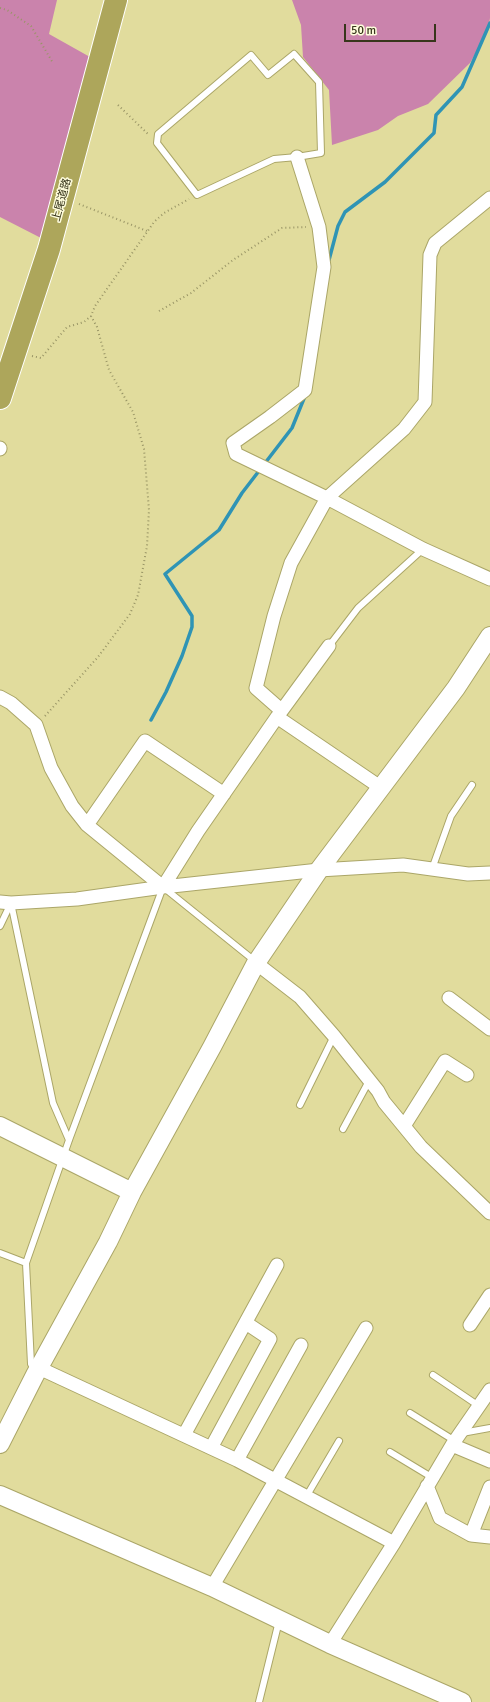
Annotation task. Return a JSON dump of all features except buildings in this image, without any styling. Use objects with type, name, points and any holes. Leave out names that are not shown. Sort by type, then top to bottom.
[{"type":"highway","name":"上尾道路","points":[[0,398],[16,352],[63,198],[116,0]]},
{"type":"street","points":[[297,157],[319,227],[324,267],[305,390],[233,443],[236,454],[327,498],[422,549],[490,579]]},
{"type":"street","points":[[380,787],[279,714],[256,688],[274,616],[291,563],[327,498],[404,429],[425,402],[430,255],[435,243],[490,198]]},
{"type":"street","points":[[0,1444],[37,1370],[108,1242],[132,1192],[212,1047],[256,963],[319,870],[456,688],[490,636]]},
{"type":"street","points":[[164,887],[198,832],[279,714],[330,646]]},
{"type":"street","points":[[0,697],[11,703],[36,725],[51,768],[72,806],[87,825],[164,887]]},
{"type":"street","points":[[87,825],[144,741],[224,794]]},
{"type":"street","points":[[5,903],[77,899],[164,887],[319,870],[403,865],[468,874],[490,873]]},
{"type":"street","points":[[256,963],[300,997],[334,1036],[384,1102],[422,1147],[490,1213]]},
{"type":"street","points":[[449,998],[490,1029]]},
{"type":"street","points":[[404,1126],[446,1061],[467,1075]]},
{"type":"street","points":[[0,1126],[132,1192]]},
{"type":"street","points":[[184,1435],[277,1265]]},
{"type":"street","points":[[470,1325],[490,1295]]},
{"type":"street","points":[[211,1448],[270,1339],[246,1323]]},
{"type":"street","points":[[212,1587],[366,1328]]},
{"type":"street","points":[[237,1460],[301,1345]]},
{"type":"street","points":[[37,1370],[237,1460],[394,1543]]},
{"type":"street","points":[[330,1644],[394,1543],[456,1440],[490,1390]]},
{"type":"street","points":[[456,1440],[490,1461]]},
{"type":"street","points":[[430,1482],[440,1518],[471,1535],[490,1537]]},
{"type":"street","points":[[471,1535],[490,1487]]},
{"type":"street","points":[[0,1495],[212,1587],[439,1697],[462,1702]]},
{"type":"lane","points":[[294,54],[319,82],[321,153],[274,159],[197,195],[157,143],[158,134],[250,55],[268,75],[294,54]]},
{"type":"lane","points":[[330,646],[358,608],[422,549]]},
{"type":"lane","points":[[432,869],[451,816],[472,785]]},
{"type":"lane","points":[[37,1370],[31,1364],[26,1263],[69,1140],[164,887],[256,963]]},
{"type":"lane","points":[[5,903],[53,1103],[69,1140]]},
{"type":"lane","points":[[0,926],[5,903]]},
{"type":"lane","points":[[300,1105],[334,1036]]},
{"type":"lane","points":[[343,1129],[369,1081]]},
{"type":"lane","points":[[0,1252],[26,1263]]},
{"type":"lane","points":[[434,1375],[479,1406]]},
{"type":"lane","points":[[410,1413],[456,1440],[490,1428]]},
{"type":"lane","points":[[306,1497],[339,1441]]},
{"type":"lane","points":[[390,1452],[430,1482]]},
{"type":"lane","points":[[259,1702],[280,1619]]},
{"type":"path","points":[[0,8],[8,10],[30,26],[53,63]]},
{"type":"path","points":[[118,105],[157,143]]},
{"type":"path","points":[[16,352],[40,358],[67,326],[84,322],[91,316],[95,306],[154,222],[164,213],[197,195]]},
{"type":"path","points":[[63,198],[148,232]]},
{"type":"path","points":[[159,311],[191,293],[233,260],[282,228],[319,227]]},
{"type":"path","points":[[36,725],[98,657],[130,614],[138,595],[147,546],[150,510],[144,449],[133,412],[109,370],[97,327],[91,316]]},
{"type":"shaded area","points":[[0,0],[57,0],[49,34],[90,57],[41,238],[0,217]]},
{"type":"shaded area","points":[[292,0],[490,0],[490,18],[488,31],[470,63],[428,104],[398,116],[378,130],[332,145],[329,90],[303,57],[301,25]]},
{"type":"waterway","points":[[329,260],[338,226],[345,212],[385,182],[434,133],[436,115],[462,87],[490,23]]},
{"type":"waterway","points":[[151,720],[166,692],[182,656],[192,627],[192,616],[165,574],[219,530],[242,493],[292,428],[305,396]]}]
